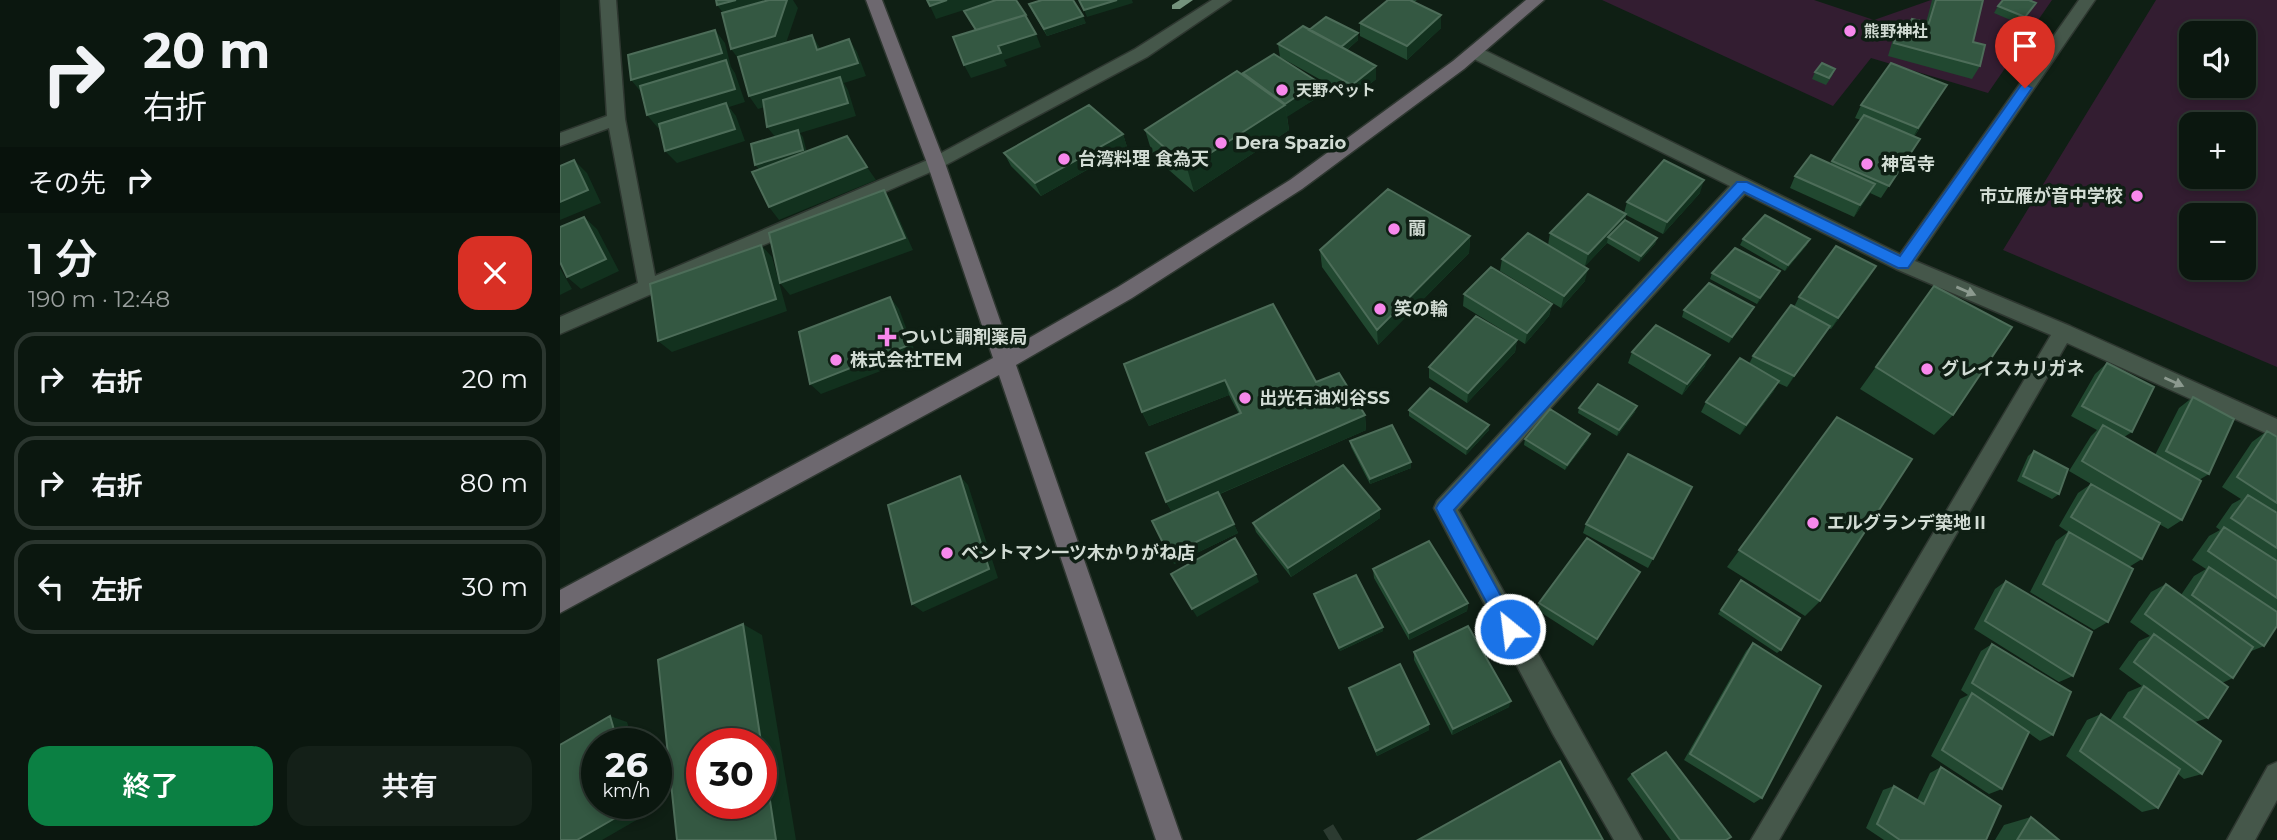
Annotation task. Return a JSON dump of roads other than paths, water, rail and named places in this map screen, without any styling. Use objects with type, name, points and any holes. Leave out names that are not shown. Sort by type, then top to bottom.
[{"type":"street","points":[[608,0],[616,119],[648,287]]},
{"type":"street","points":[[874,0],[936,163],[1169,840]]},
{"type":"street","points":[[560,326],[936,163],[1141,53],[1223,0]]},
{"type":"street","points":[[560,602],[1005,363],[1268,205],[1350,149],[1476,53],[1536,0]]},
{"type":"street","points":[[1903,264],[2087,0]]},
{"type":"street","points":[[1476,53],[1903,264],[2063,332],[2277,429]]},
{"type":"street","points":[[560,140],[616,119]]},
{"type":"street","points":[[1629,840],[1562,725],[1445,508],[1742,185]]},
{"type":"street","points":[[1764,840],[2063,332]]},
{"type":"street","points":[[2240,840],[2277,775]]},
{"type":"waterway","points":[[1176,7],[1188,0]]},
{"type":"tunnel","points":[[1329,840],[1339,834]]},
{"type":"place","name":"熊野神社","points":[[1850,31]]},
{"type":"place","name":"天野ペット","points":[[1282,90]]},
{"type":"place","name":"Dera Spazio","points":[[1221,143]]},
{"type":"place","name":"台湾料理 食為天","points":[[1064,159]]},
{"type":"place","name":"神宮寺","points":[[1867,164]]},
{"type":"place","name":"市立雁が音中学校","points":[[2137,196]]},
{"type":"place","name":"蘭","points":[[1394,229]]},
{"type":"place","name":"笑の輪","points":[[1380,309]]},
{"type":"place","name":"ついじ調剤薬局","points":[[887,337]]},
{"type":"place","name":"株式会社TEM","points":[[836,360]]},
{"type":"place","name":"グレイスカリガネ","points":[[1927,369]]},
{"type":"place","name":"出光石油刈谷SS","points":[[1245,398]]},
{"type":"place","name":"エルグランデ築地Ⅱ","points":[[1813,523]]},
{"type":"place","name":"ベントマン一ツ木かりがね店","points":[[947,553]]}]
